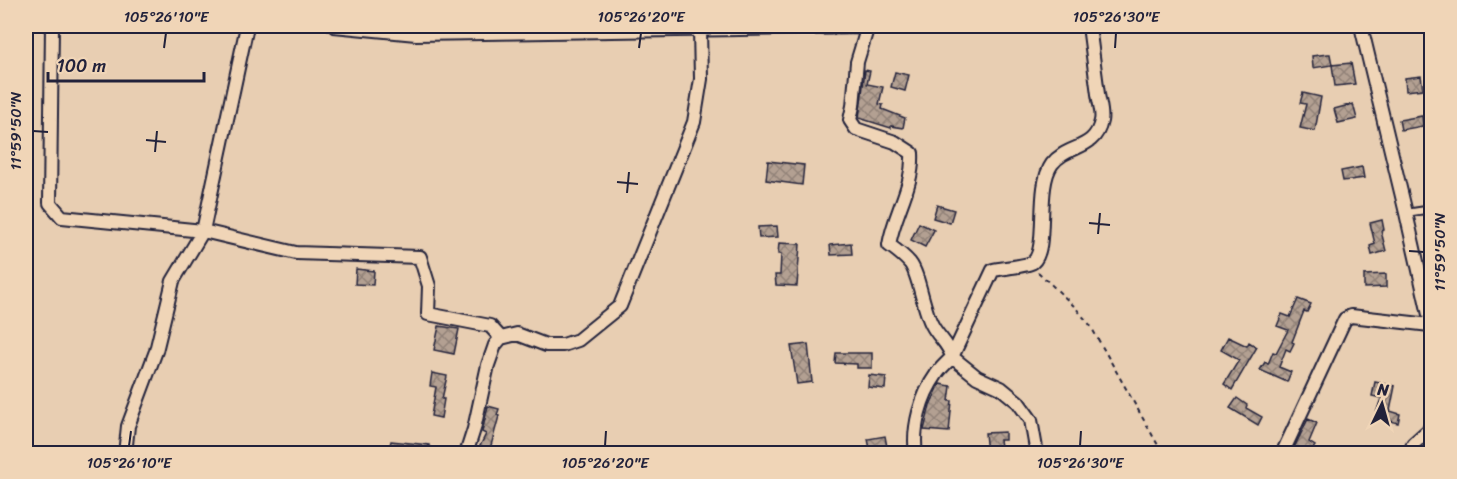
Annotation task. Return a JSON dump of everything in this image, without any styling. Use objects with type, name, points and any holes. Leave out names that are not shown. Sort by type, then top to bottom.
[{"type":"street","points":[[51,26],[50,203],[62,217],[202,231],[296,253],[420,257],[429,286],[428,314],[490,326],[501,338]]},
{"type":"street","points":[[125,453],[128,426],[156,351],[173,281],[202,231],[247,26]]},
{"type":"street","points":[[334,26],[416,30],[925,26]]},
{"type":"street","points":[[868,26],[857,63],[850,120],[856,129],[895,142],[912,153],[909,185],[890,236],[889,245],[914,268],[922,302],[932,326],[950,349],[952,357],[978,377],[1001,388],[1018,402],[1030,420],[1037,453]]},
{"type":"street","points":[[916,453],[918,414],[921,405],[936,375],[952,357],[993,270],[1031,264],[1038,256],[1046,175],[1052,164],[1061,155],[1086,145],[1096,135],[1102,119],[1089,26]]},
{"type":"street","points":[[1282,453],[1345,319],[1351,316],[1431,326],[1360,26]]},
{"type":"street","points":[[466,453],[488,365],[495,345],[501,338],[517,334],[546,345],[563,345],[578,340],[620,306],[694,122],[700,79],[700,29]]},
{"type":"street","points":[[1410,453],[1413,444],[1431,427]]},
{"type":"lane","points":[[1406,213],[1431,208]]},
{"type":"path","points":[[1031,264],[1090,325],[1163,453]]},
{"type":"building","points":[[1330,54],[1332,65],[1313,68],[1312,56]]},
{"type":"building","points":[[1351,63],[1355,84],[1335,86],[1332,65]]},
{"type":"building","points":[[865,70],[870,71],[867,84],[883,87],[879,104],[883,105],[882,109],[905,118],[903,128],[891,126],[891,128],[859,118]]},
{"type":"building","points":[[895,72],[909,75],[905,91],[891,87]]},
{"type":"building","points":[[1421,76],[1423,89],[1406,91],[1405,78]]},
{"type":"building","points":[[1303,93],[1321,97],[1315,131],[1300,128],[1306,104],[1300,103]]},
{"type":"building","points":[[1353,104],[1357,119],[1338,123],[1334,109]]},
{"type":"building","points":[[1422,116],[1423,126],[1401,130],[1399,120]]},
{"type":"building","points":[[768,161],[804,165],[802,185],[766,180]]},
{"type":"building","points":[[1362,167],[1364,178],[1343,181],[1341,171]]},
{"type":"building","points":[[937,205],[954,210],[950,223],[933,218]]},
{"type":"building","points":[[1382,220],[1384,230],[1381,231],[1386,251],[1372,255],[1370,246],[1375,244],[1370,223]]},
{"type":"building","points":[[919,223],[934,230],[925,247],[911,240]]},
{"type":"building","points":[[777,226],[778,237],[759,238],[758,227]]},
{"type":"building","points":[[779,243],[800,244],[797,286],[776,285],[775,275],[780,275]]},
{"type":"building","points":[[851,243],[852,254],[831,255],[830,245]]},
{"type":"building","points":[[356,269],[374,271],[373,285],[355,284]]},
{"type":"building","points":[[1386,274],[1386,287],[1364,288],[1364,275]]},
{"type":"building","points":[[1298,299],[1311,304],[1307,312],[1304,311],[1292,342],[1294,343],[1290,351],[1286,349],[1279,367],[1291,372],[1287,382],[1260,370],[1265,362],[1268,364],[1273,352],[1276,353],[1288,330],[1277,326],[1282,314],[1290,317]]},
{"type":"building","points":[[439,326],[459,329],[454,354],[434,350]]},
{"type":"building","points":[[1228,337],[1247,346],[1249,342],[1257,347],[1232,390],[1224,384],[1239,360],[1221,350]]},
{"type":"building","points":[[808,344],[812,382],[797,384],[791,346]]},
{"type":"building","points":[[836,353],[872,353],[872,368],[857,368],[857,364],[835,363]]},
{"type":"building","points":[[432,373],[447,376],[441,418],[431,416],[436,387],[430,386]]},
{"type":"building","points":[[869,375],[886,377],[885,389],[868,387]]},
{"type":"building","points":[[1375,382],[1395,386],[1390,411],[1400,414],[1398,423],[1375,417],[1381,398],[1372,396]]},
{"type":"building","points":[[940,384],[951,386],[949,432],[924,430],[930,405]]},
{"type":"building","points":[[1237,398],[1247,405],[1246,408],[1262,417],[1258,425],[1230,408]]},
{"type":"building","points":[[488,406],[499,409],[489,453],[479,448],[486,434],[482,432]]},
{"type":"building","points":[[1308,419],[1317,423],[1309,442],[1315,446],[1310,453],[1303,453],[1294,448]]},
{"type":"building","points":[[1005,432],[1005,440],[1000,440],[1002,453],[987,453],[985,433]]},
{"type":"building","points":[[885,436],[887,447],[870,449],[868,439]]},
{"type":"building","points":[[391,441],[429,445],[430,453],[389,449]]}]
